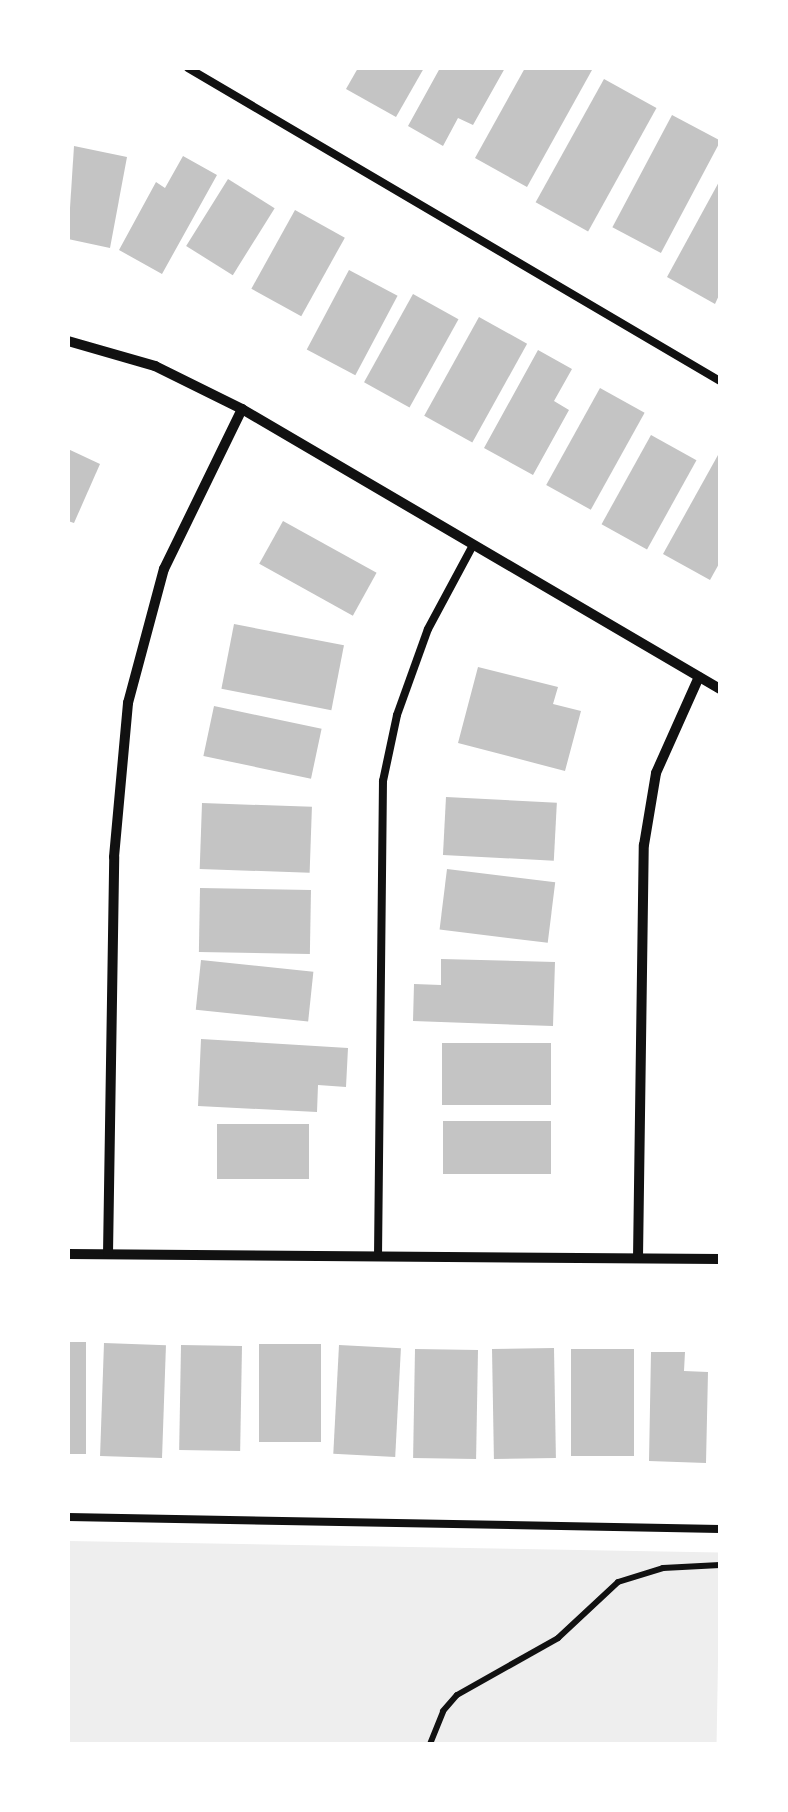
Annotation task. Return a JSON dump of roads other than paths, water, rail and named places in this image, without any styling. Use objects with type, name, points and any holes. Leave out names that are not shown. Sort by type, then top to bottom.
[{"type":"street","points":[[68,341],[154,366],[242,409],[720,690]]},
{"type":"street","points":[[108,1254],[114,856],[128,703],[164,569],[242,409]]},
{"type":"street","points":[[638,1258],[646,828],[667,739],[699,677]]},
{"type":"street","points":[[68,1254],[720,1259]]},
{"type":"lane","points":[[188,68],[720,381]]},
{"type":"lane","points":[[378,1256],[383,781],[423,644],[472,544]]},
{"type":"lane","points":[[68,1517],[720,1529]]}]
